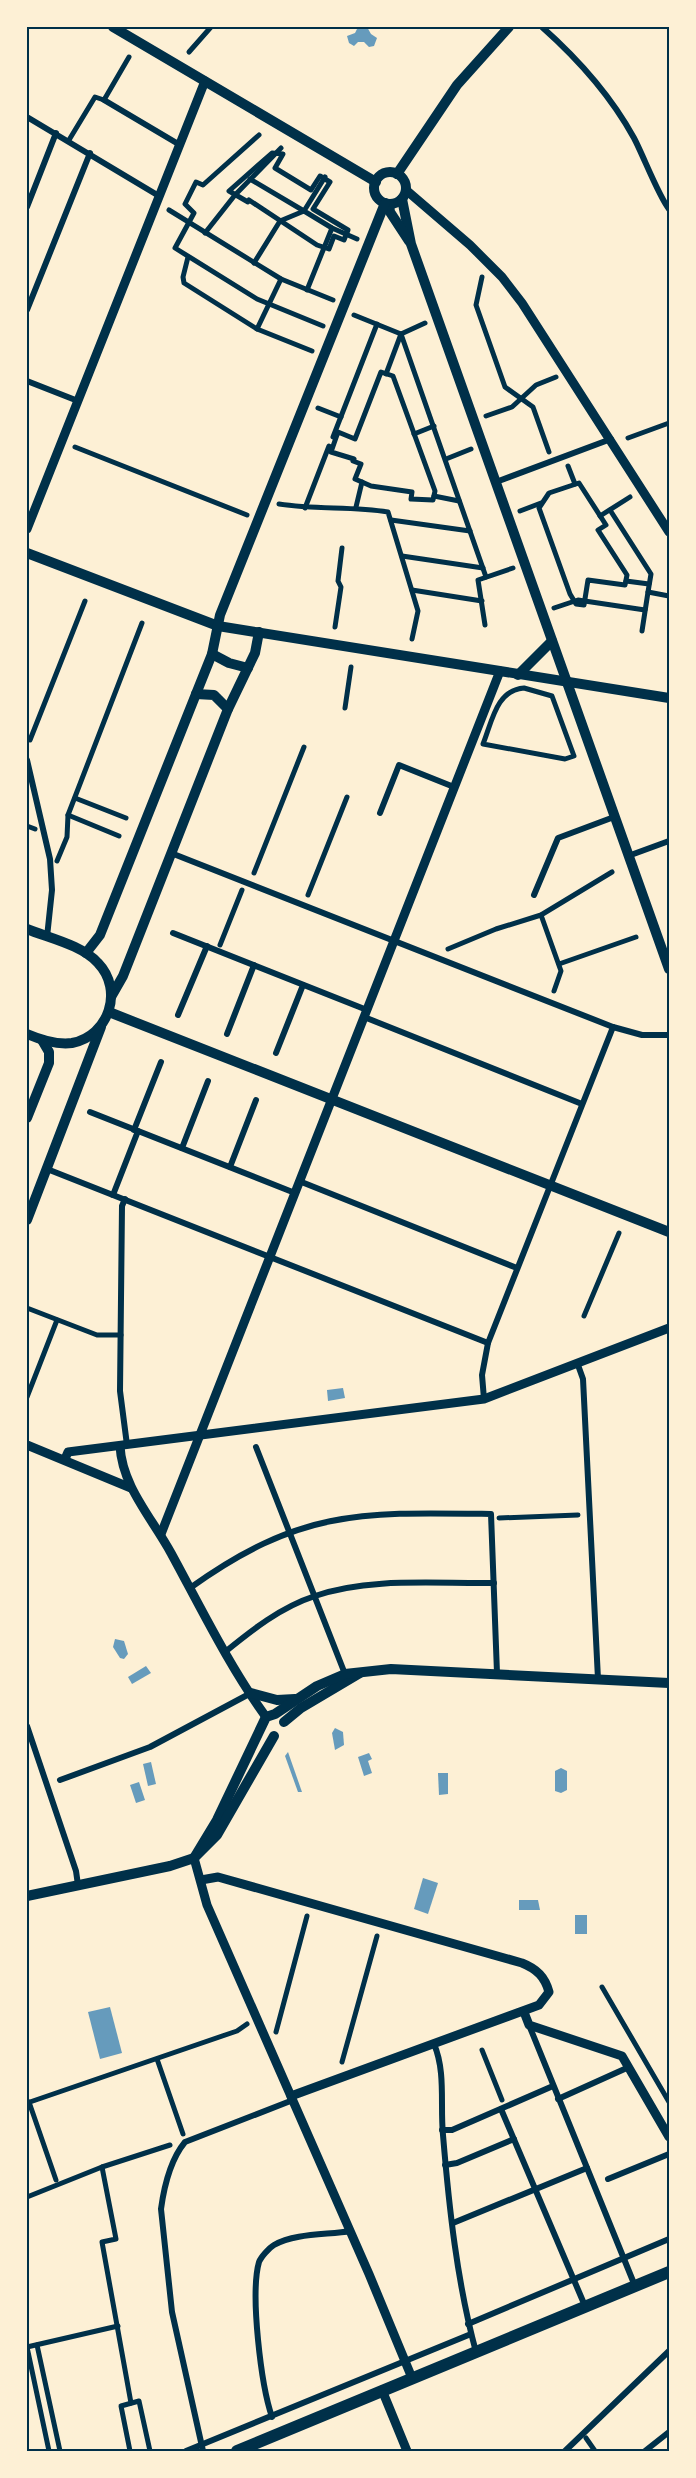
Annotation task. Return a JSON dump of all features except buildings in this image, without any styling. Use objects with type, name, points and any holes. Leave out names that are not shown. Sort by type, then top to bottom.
[{"type":"main road","points":[[113,27],[376,182]]},
{"type":"main road","points":[[397,174],[458,85],[509,27]]},
{"type":"main road","points":[[411,244],[395,223],[387,203],[375,193],[376,182],[385,173],[397,174],[404,180],[411,244],[669,969]]},
{"type":"main road","points":[[86,953],[99,935],[196,694],[212,654],[218,626],[387,203],[404,194]]},
{"type":"main road","points":[[27,554],[218,626],[566,684],[669,698]]},
{"type":"main road","points":[[111,997],[123,976],[228,709],[255,653],[259,632]]},
{"type":"main road","points":[[518,675],[552,641]]},
{"type":"main road","points":[[212,654],[229,663],[248,668]]},
{"type":"main road","points":[[196,694],[214,695],[228,709]]},
{"type":"main road","points":[[27,929],[86,953],[106,973],[111,997],[109,1012],[27,1220]]},
{"type":"main road","points":[[109,1012],[669,1232]]},
{"type":"main road","points":[[27,1034],[42,1040],[72,1043],[86,1038],[102,1025]]},
{"type":"main road","points":[[27,1118],[49,1064],[49,1052],[42,1040]]},
{"type":"main road","points":[[274,1736],[265,1732],[272,1720],[295,1699],[345,1674],[414,1669],[669,1683]]},
{"type":"main road","points":[[194,1858],[218,1820],[272,1720],[301,1708],[360,1673]]},
{"type":"main road","points":[[250,1693],[277,1700],[295,1699]]},
{"type":"main road","points":[[27,1896],[170,1866],[194,1858],[217,1835],[274,1736],[282,1732],[272,1720]]},
{"type":"main road","points":[[237,2451],[669,2272]]},
{"type":"street","points":[[189,52],[211,27]]},
{"type":"street","points":[[543,27],[589,73],[612,103],[632,134],[669,209]]},
{"type":"street","points":[[104,100],[129,57]]},
{"type":"street","points":[[27,529],[205,81]]},
{"type":"street","points":[[69,140],[95,97],[104,100],[180,146]]},
{"type":"street","points":[[27,117],[69,140],[159,196]]},
{"type":"street","points":[[27,207],[56,133]]},
{"type":"street","points":[[259,135],[203,185],[196,182],[185,204],[194,213],[175,248],[268,304],[323,326]]},
{"type":"street","points":[[205,233],[235,195],[279,151]]},
{"type":"street","points":[[279,151],[283,154],[275,168],[311,190],[320,176],[330,182],[313,209],[348,230],[344,240],[334,236],[329,249],[323,247],[249,200],[248,202],[229,191],[272,153],[279,151]]},
{"type":"street","points":[[27,310],[90,153]]},
{"type":"street","points":[[254,263],[280,221],[304,211],[325,177]]},
{"type":"street","points":[[250,179],[332,228],[357,239]]},
{"type":"street","points":[[404,194],[470,245],[502,277],[522,303],[669,532]]},
{"type":"street","points":[[169,210],[280,279],[333,300]]},
{"type":"street","points":[[307,290],[332,228]]},
{"type":"street","points":[[188,257],[183,277],[184,284],[257,329],[312,351]]},
{"type":"street","points":[[482,277],[476,305],[505,387],[533,407],[549,452]]},
{"type":"street","points":[[257,329],[280,279]]},
{"type":"street","points":[[354,315],[401,333],[425,323]]},
{"type":"street","points":[[305,508],[377,324]]},
{"type":"street","points":[[387,374],[401,333]]},
{"type":"street","points":[[401,333],[486,577]]},
{"type":"street","points":[[381,372],[393,376],[414,434],[435,491],[433,500],[411,499],[412,492],[355,479],[361,464],[353,461],[354,459],[331,452],[338,432],[355,439],[381,372]]},
{"type":"street","points":[[486,416],[512,407],[536,385],[556,377]]},
{"type":"street","points":[[27,381],[78,401]]},
{"type":"street","points":[[318,408],[341,417]]},
{"type":"street","points":[[628,438],[669,423]]},
{"type":"street","points":[[414,434],[434,426]]},
{"type":"street","points":[[496,482],[611,439]]},
{"type":"street","points":[[75,447],[247,515]]},
{"type":"street","points":[[446,459],[471,449]]},
{"type":"street","points":[[568,466],[575,484]]},
{"type":"street","points":[[356,507],[362,482]]},
{"type":"street","points":[[579,483],[606,525],[598,530],[627,575],[625,585],[588,580],[584,605],[576,604],[574,600],[539,508],[543,498],[550,496],[549,494],[575,484],[579,483]]},
{"type":"street","points":[[434,496],[459,501]]},
{"type":"street","points":[[600,516],[630,496]]},
{"type":"street","points":[[520,511],[541,503]]},
{"type":"street","points":[[279,504],[305,508],[356,507],[388,512],[418,611],[411,639]]},
{"type":"street","points":[[610,510],[651,574],[642,631]]},
{"type":"street","points":[[391,520],[470,531]]},
{"type":"street","points":[[334,627],[341,587],[338,581],[342,548]]},
{"type":"street","points":[[402,556],[483,568]]},
{"type":"street","points":[[485,625],[478,580],[513,568]]},
{"type":"street","points":[[626,581],[649,584]]},
{"type":"street","points":[[412,590],[482,601]]},
{"type":"street","points":[[648,592],[669,596]]},
{"type":"street","points":[[554,608],[574,600]]},
{"type":"street","points":[[30,740],[85,601]]},
{"type":"street","points":[[585,601],[645,610]]},
{"type":"street","points":[[57,861],[67,837],[68,815],[142,623]]},
{"type":"street","points":[[345,708],[351,667]]},
{"type":"street","points":[[161,1534],[500,672]]},
{"type":"street","points":[[524,688],[552,696],[574,756],[565,759],[496,748],[483,744],[501,699],[507,692],[524,688]]},
{"type":"street","points":[[254,873],[304,747]]},
{"type":"street","points":[[27,760],[50,859],[52,890],[47,937]]},
{"type":"street","points":[[380,813],[399,765],[454,787]]},
{"type":"street","points":[[308,895],[347,797]]},
{"type":"street","points":[[75,798],[126,818]]},
{"type":"street","points":[[68,815],[119,836]]},
{"type":"street","points":[[534,896],[558,838],[614,817]]},
{"type":"street","points":[[27,826],[35,829]]},
{"type":"street","points":[[628,856],[669,841]]},
{"type":"street","points":[[171,853],[613,1027],[642,1035],[669,1035]]},
{"type":"street","points":[[448,949],[496,929],[542,915],[612,872]]},
{"type":"street","points":[[220,945],[242,890]]},
{"type":"street","points":[[542,915],[561,971],[554,991]]},
{"type":"street","points":[[173,933],[303,985],[582,1104]]},
{"type":"street","points":[[559,964],[636,937]]},
{"type":"street","points":[[178,1015],[207,946]]},
{"type":"street","points":[[226,1034],[254,965]]},
{"type":"street","points":[[276,1053],[303,985]]},
{"type":"street","points":[[484,1399],[482,1375],[488,1342],[613,1027]]},
{"type":"street","points":[[113,1195],[161,1062]]},
{"type":"street","points":[[182,1148],[208,1081]]},
{"type":"street","points":[[230,1167],[256,1100]]},
{"type":"street","points":[[90,1112],[295,1193]]},
{"type":"street","points":[[47,1169],[488,1342]]},
{"type":"street","points":[[299,1181],[517,1268]]},
{"type":"street","points":[[125,1199],[122,1206],[120,1391],[124,1445],[121,1461],[129,1475],[131,1488],[161,1534],[225,1652],[250,1693],[272,1720]]},
{"type":"street","points":[[584,1316],[619,1233]]},
{"type":"street","points":[[27,1308],[97,1335],[121,1335]]},
{"type":"street","points":[[27,1397],[57,1320]]},
{"type":"street","points":[[65,1460],[68,1452],[484,1399],[578,1365],[669,1328]]},
{"type":"street","points":[[578,1365],[583,1379],[597,1679]]},
{"type":"street","points":[[27,1445],[131,1488]]},
{"type":"street","points":[[256,1447],[345,1674]]},
{"type":"street","points":[[190,1588],[255,1546],[289,1531],[350,1516],[377,1513],[491,1514],[497,1673]]},
{"type":"street","points":[[499,1518],[578,1515]]},
{"type":"street","points":[[225,1652],[276,1615],[314,1596],[363,1587],[494,1583]]},
{"type":"street","points":[[60,1780],[150,1747],[250,1693]]},
{"type":"street","points":[[27,1726],[76,1871],[78,1885]]},
{"type":"street","points":[[194,1858],[207,1905],[351,2231],[412,2378]]},
{"type":"street","points":[[201,1880],[218,1877],[522,1963],[542,1976],[549,1992],[539,2006],[194,2136],[179,2149],[163,2193],[161,2209],[172,2312],[202,2448]]},
{"type":"street","points":[[276,2032],[307,1916]]},
{"type":"street","points":[[342,2062],[377,1936]]},
{"type":"street","points":[[602,1987],[669,2102]]},
{"type":"street","points":[[524,2012],[635,2286]]},
{"type":"street","points":[[56,2180],[28,2103],[237,2031],[247,2024]]},
{"type":"street","points":[[529,2025],[618,2054],[629,2067],[669,2137]]},
{"type":"street","points":[[434,2044],[440,2058],[445,2165],[468,2324],[476,2352]]},
{"type":"street","points":[[482,2050],[502,2100]]},
{"type":"street","points":[[157,2059],[183,2134]]},
{"type":"street","points":[[558,2098],[629,2067]]},
{"type":"street","points":[[442,2130],[452,2130],[553,2086]]},
{"type":"street","points":[[501,2109],[585,2306]]},
{"type":"street","points":[[445,2165],[457,2163],[514,2139]]},
{"type":"street","points":[[27,2197],[102,2167],[170,2145]]},
{"type":"street","points":[[608,2179],[669,2154]]},
{"type":"street","points":[[102,2167],[116,2239],[102,2242],[131,2403]]},
{"type":"street","points":[[453,2223],[587,2168]]},
{"type":"street","points":[[272,2417],[260,2365],[257,2286],[260,2261],[273,2246],[292,2239],[351,2231]]},
{"type":"street","points":[[468,2324],[669,2239]]},
{"type":"street","points":[[49,2451],[27,2347],[118,2326]]},
{"type":"street","points":[[186,2451],[202,2448],[471,2334]]},
{"type":"street","points":[[37,2345],[60,2451]]},
{"type":"street","points":[[565,2451],[669,2351]]},
{"type":"street","points":[[382,2390],[407,2451]]},
{"type":"street","points":[[130,2451],[121,2406],[139,2401],[150,2451]]},
{"type":"street","points":[[645,2451],[669,2432]]},
{"type":"street","points":[[586,2438],[595,2451]]},
{"type":"water","points":[[358,27],[367,27],[377,38],[374,46],[369,47],[364,42],[358,42],[354,46],[349,43],[347,36],[355,33]]},
{"type":"water","points":[[343,1388],[345,1398],[328,1401],[327,1390]]},
{"type":"water","points":[[115,1639],[124,1641],[128,1654],[124,1659],[120,1658],[113,1647]]},
{"type":"water","points":[[146,1666],[151,1673],[132,1684],[128,1677]]},
{"type":"water","points":[[335,1728],[343,1732],[344,1745],[335,1750],[332,1733]]},
{"type":"water","points":[[288,1752],[302,1792],[298,1792],[285,1756]]},
{"type":"water","points":[[369,1753],[372,1759],[368,1761],[372,1773],[364,1776],[358,1757]]},
{"type":"water","points":[[151,1762],[156,1784],[148,1786],[143,1764]]},
{"type":"water","points":[[561,1768],[567,1771],[567,1790],[561,1793],[555,1791],[555,1771]]},
{"type":"water","points":[[438,1773],[448,1773],[448,1794],[439,1795]]},
{"type":"water","points":[[139,1782],[145,1800],[136,1803],[130,1785]]},
{"type":"water","points":[[423,1878],[438,1883],[428,1914],[414,1909]]},
{"type":"water","points":[[519,1900],[538,1900],[540,1910],[519,1910]]},
{"type":"water","points":[[575,1915],[587,1915],[587,1934],[575,1934]]},
{"type":"water","points":[[110,2007],[122,2053],[100,2059],[88,2012]]}]
